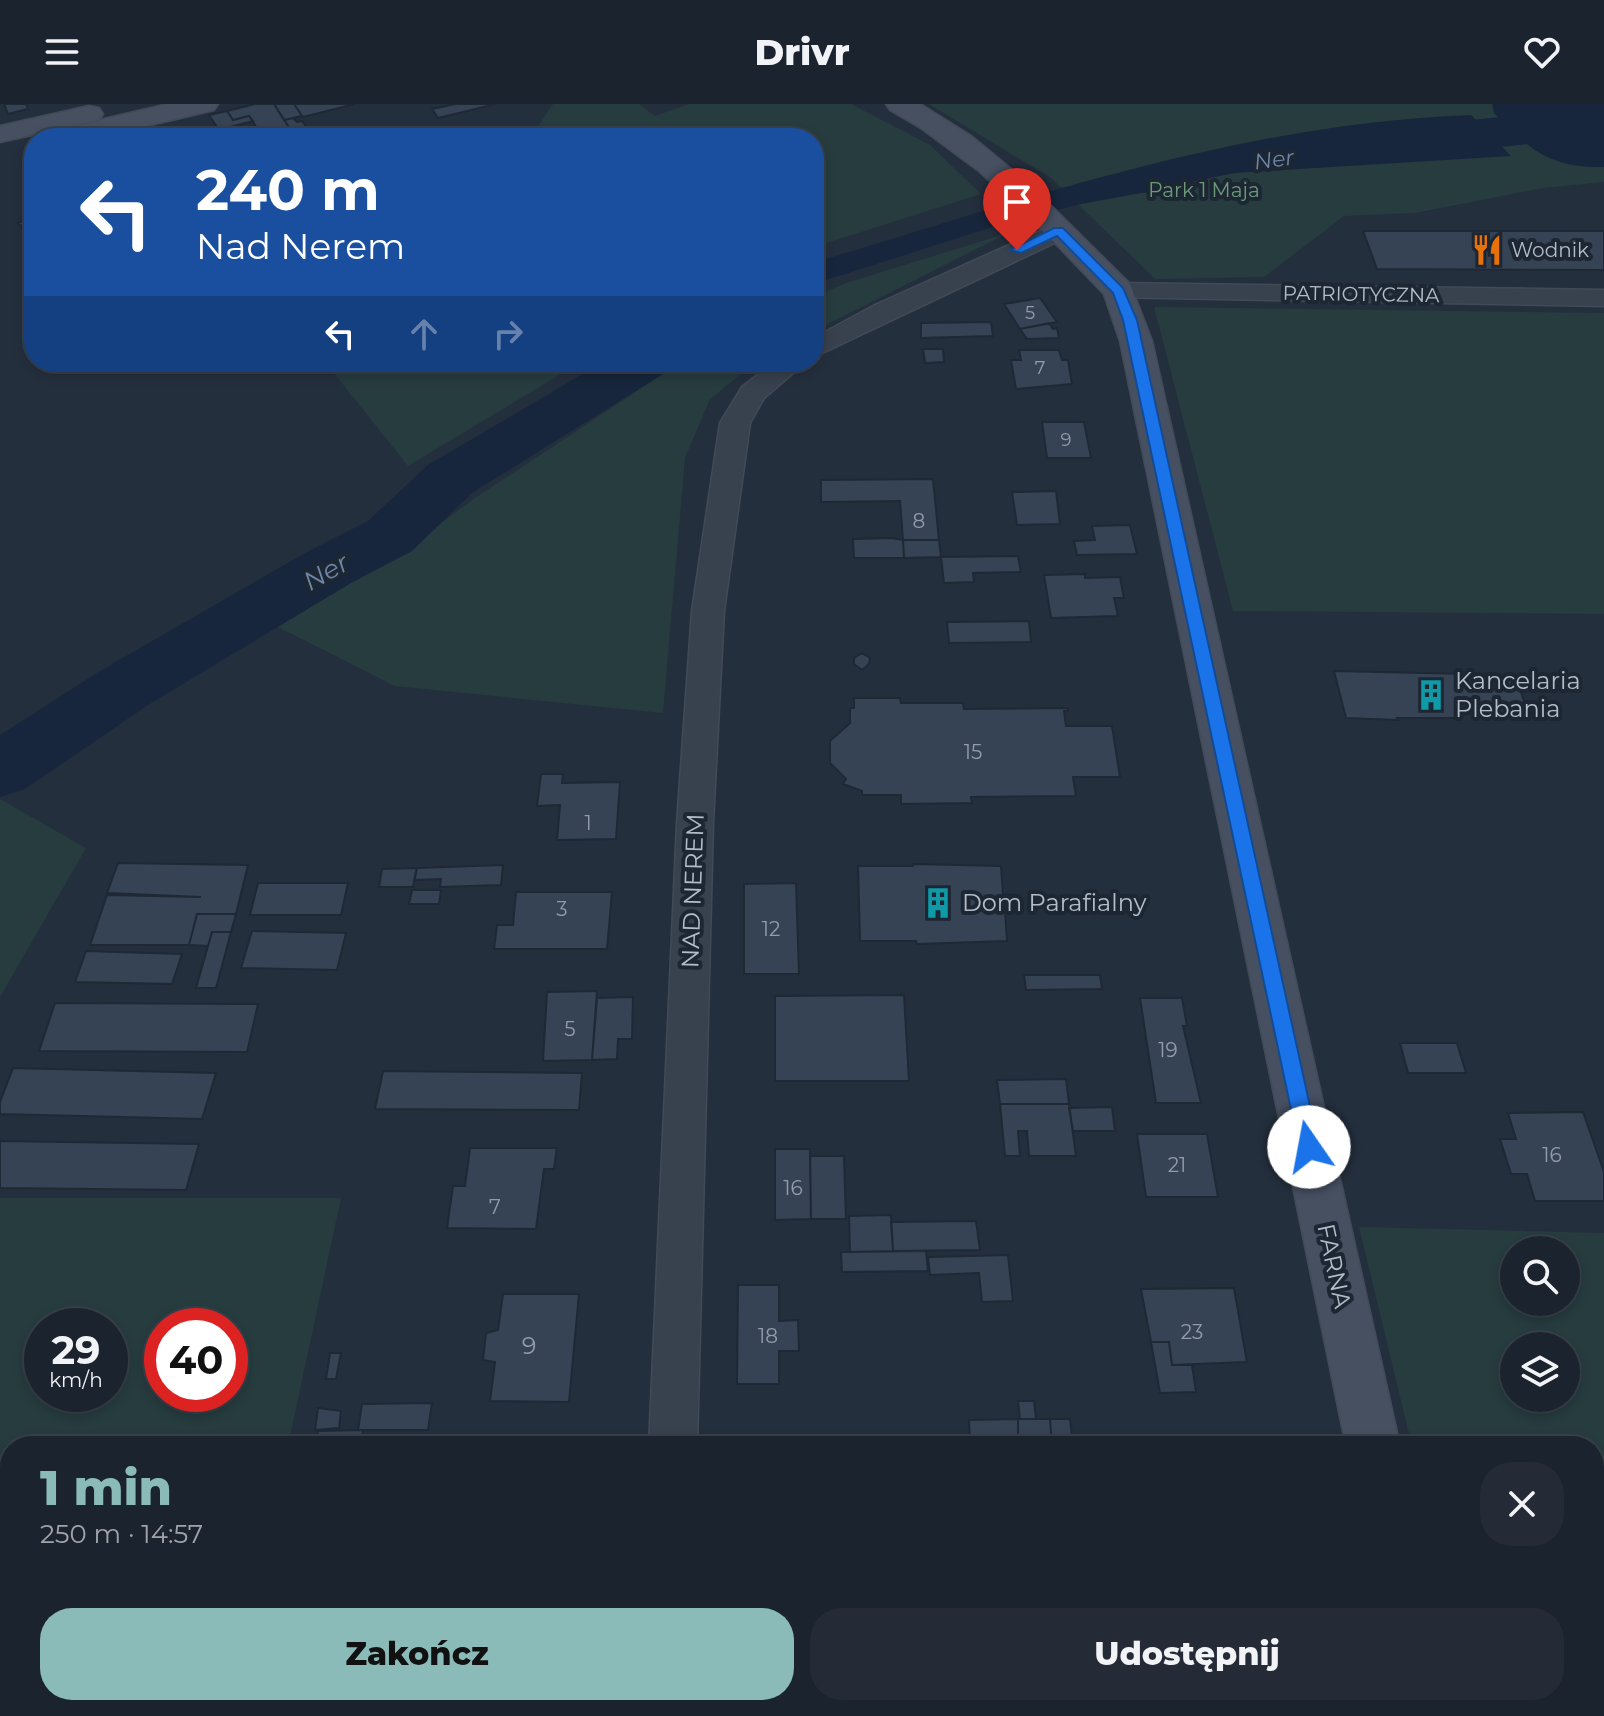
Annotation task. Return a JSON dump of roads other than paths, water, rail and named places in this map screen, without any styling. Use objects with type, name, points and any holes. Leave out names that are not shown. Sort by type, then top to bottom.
[{"type":"street","points":[[26,128],[130,104]]},
{"type":"street","points":[[102,128],[204,104]]},
{"type":"street","name":"FARNA","points":[[900,104],[965,146],[1011,185],[1119,291],[1136,341],[1371,1436]]},
{"type":"street","points":[[0,134],[24,128]]},
{"type":"street","points":[[0,152],[24,146]]},
{"type":"street","points":[[824,344],[1053,226]]},
{"type":"street","name":"PATRIOTYCZNA","points":[[1119,291],[1604,298]]},
{"type":"street","name":"NAD NEREM","points":[[673,1436],[695,823],[708,611],[735,423],[752,393],[779,372]]},
{"type":"water","points":[[1492,104],[1604,104],[1604,167],[1569,164],[1542,154],[1530,147],[1494,113]]},
{"type":"water","points":[[1471,115],[1511,156],[1235,173],[1195,181],[1174,192],[1141,193],[1081,204],[986,229],[824,281],[826,259],[1064,187],[1225,147],[1388,121]]},
{"type":"water","points":[[605,372],[642,372],[594,405],[454,489],[410,521],[397,508],[477,447]]},
{"type":"waterway","name":"Ner","points":[[1386,144],[1604,121]]},
{"type":"waterway","name":"Ner","points":[[0,770],[124,688],[328,568],[390,536],[450,479],[627,372]]},
{"type":"place","name":"Wodnik","points":[[1487,250]]},
{"type":"place","name":"Kancelaria Plebania","points":[[1431,695]]},
{"type":"place","name":"Dom Parafialny","points":[[938,903]]},
{"type":"park label","name":"Park 1 Maja","points":[[1204,190]]}]
